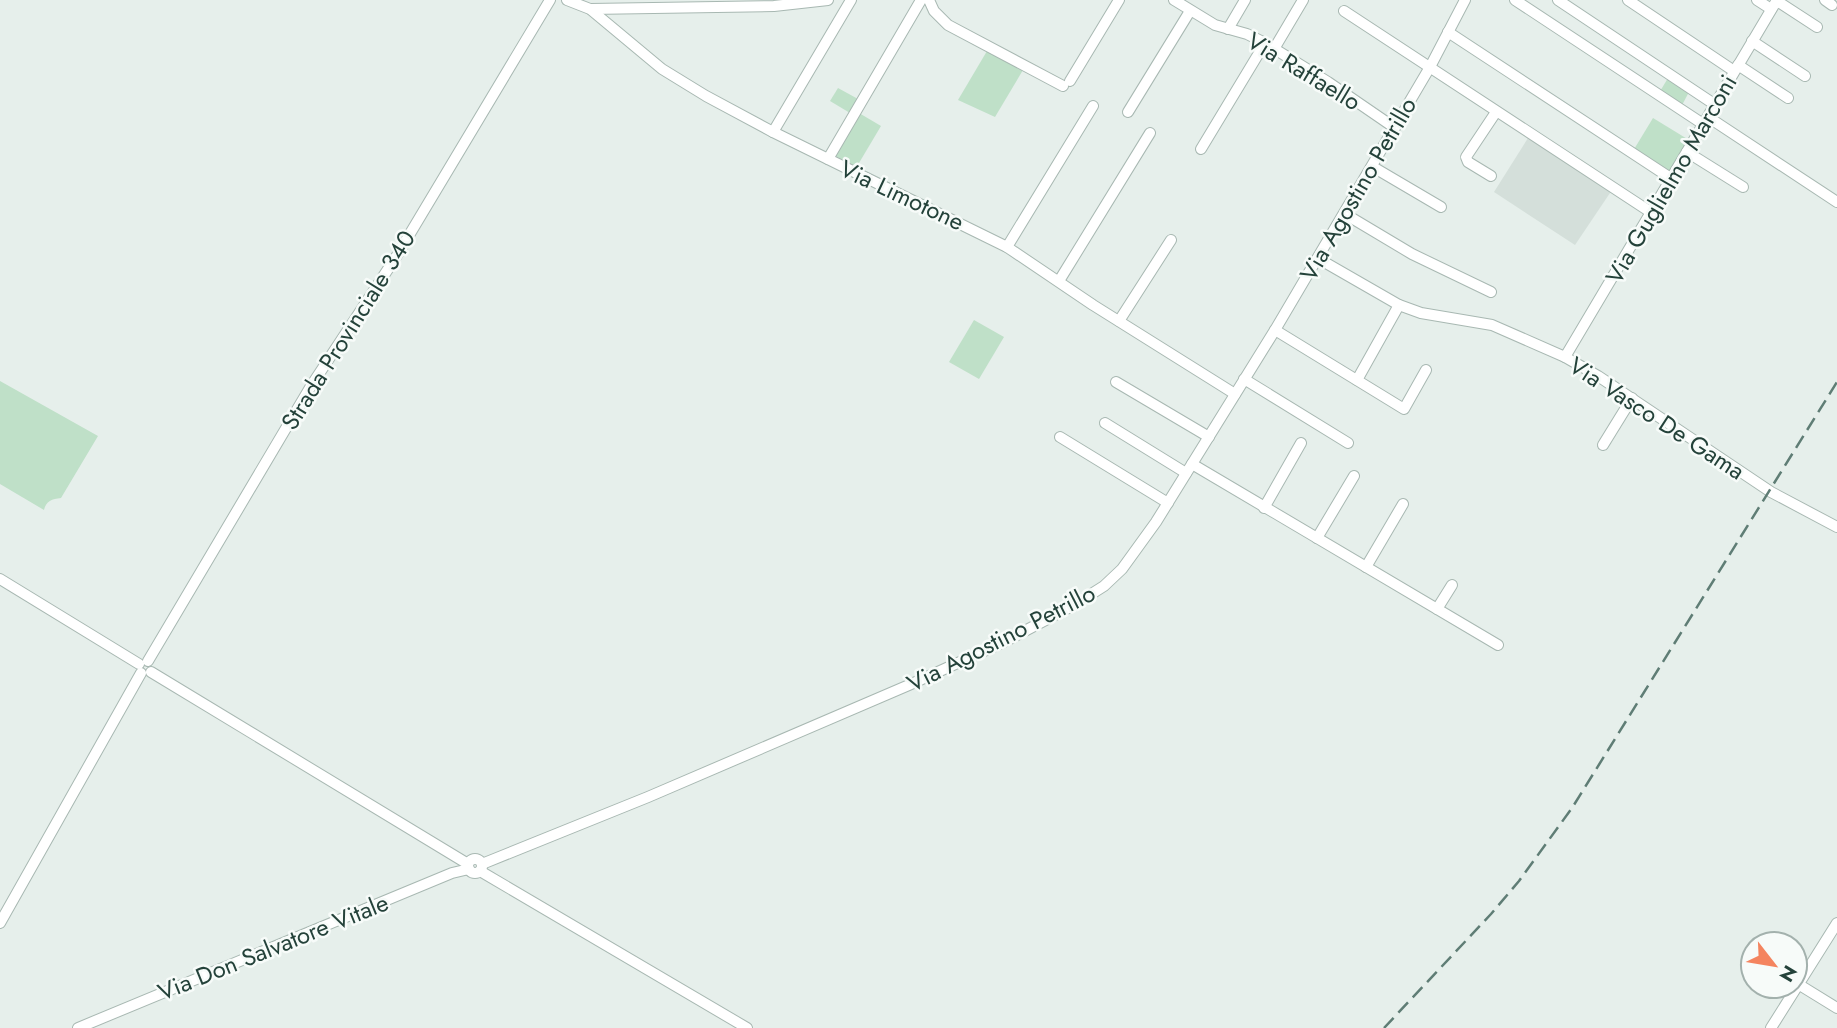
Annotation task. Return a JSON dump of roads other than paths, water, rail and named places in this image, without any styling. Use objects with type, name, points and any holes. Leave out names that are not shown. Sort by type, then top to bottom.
[{"type":"street","name":"Strada Provinciale 340","points":[[0,923],[145,668],[311,386],[396,257],[550,0]]},
{"type":"street","name":"Via Limotone","points":[[567,0],[590,9],[662,69],[773,132],[1007,247],[1235,394]]},
{"type":"street","points":[[590,9],[774,6],[828,0]]},
{"type":"street","points":[[773,132],[851,0]]},
{"type":"street","points":[[828,159],[921,0]]},
{"type":"street","points":[[929,0],[934,11],[948,25],[1067,83],[1119,0]]},
{"type":"street","points":[[1228,29],[1245,0]]},
{"type":"street","points":[[1201,149],[1303,0]]},
{"type":"street","name":"Via Agostino Petrillo","points":[[481,867],[494,859],[808,729],[1003,642],[1104,586],[1122,569],[1168,503],[1275,330],[1373,167],[1465,0]]},
{"type":"street","points":[[1516,0],[1837,202]]},
{"type":"street","points":[[1558,0],[1714,104]]},
{"type":"street","points":[[1628,0],[1788,98]]},
{"type":"street","points":[[1758,0],[1775,3],[1816,27]]},
{"type":"street","name":"Via Guglielmo Marconi","points":[[1565,358],[1775,3]]},
{"type":"street","points":[[1128,112],[1183,4]]},
{"type":"street","name":"Via Raffaello","points":[[1183,4],[1215,25],[1247,34],[1270,46],[1395,128]]},
{"type":"street","points":[[1344,10],[1652,213]]},
{"type":"street","points":[[1448,32],[1672,179]]},
{"type":"street","points":[[1752,41],[1805,76]]},
{"type":"street","points":[[1007,247],[1093,106]]},
{"type":"street","points":[[1491,176],[1468,162],[1466,157],[1496,111]]},
{"type":"street","points":[[1059,281],[1150,133]]},
{"type":"street","points":[[1687,152],[1743,187]]},
{"type":"street","points":[[1373,167],[1441,207]]},
{"type":"street","points":[[1345,214],[1412,254],[1491,292]]},
{"type":"street","points":[[1119,321],[1171,240]]},
{"type":"street","name":"Via Vasco De Gama","points":[[1318,259],[1399,305],[1421,313],[1492,325],[1565,358],[1632,398],[1771,492],[1837,527]]},
{"type":"street","points":[[1356,380],[1399,305]]},
{"type":"street","points":[[1275,330],[1404,409],[1426,370]]},
{"type":"street","points":[[1244,379],[1348,443]]},
{"type":"street","points":[[1116,382],[1209,437]]},
{"type":"street","points":[[1603,445],[1632,398]]},
{"type":"street","points":[[1105,423],[1264,508],[1498,645]]},
{"type":"street","points":[[1060,437],[1168,503]]},
{"type":"street","points":[[1264,508],[1301,443]]},
{"type":"street","points":[[1317,538],[1354,475]]},
{"type":"street","points":[[1366,567],[1403,504]]},
{"type":"street","points":[[0,579],[468,866],[472,859],[476,858],[481,867],[747,1028]]},
{"type":"street","points":[[1437,609],[1452,585]]},
{"type":"street","name":"Via Don Salvatore Vitale","points":[[78,1028],[468,866]]},
{"type":"street","points":[[1809,967],[1837,923]]},
{"type":"street","points":[[1809,991],[1837,1009]]},
{"type":"street","points":[[1772,1028],[1789,1000]]},
{"type":"railway","points":[[1384,1028],[1491,914],[1519,881],[1572,808],[1837,382]]}]
